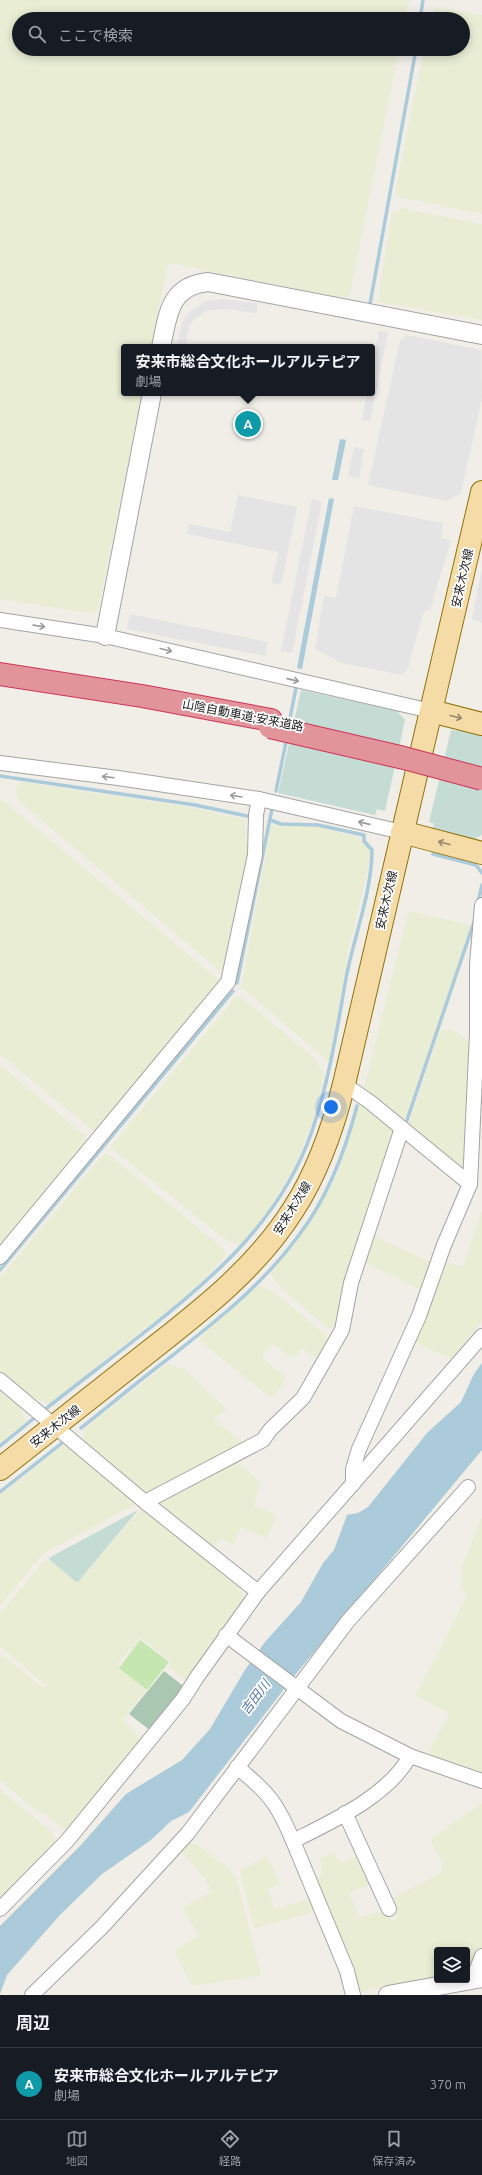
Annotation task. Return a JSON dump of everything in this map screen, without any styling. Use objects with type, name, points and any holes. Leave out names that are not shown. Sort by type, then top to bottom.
[{"type":"highway","name":"山陰自動車道;安来道路","points":[[0,674],[142,696],[405,751],[482,772]]},
{"type":"highway","name":"山陰自動車道;安来道路","points":[[0,682],[271,724],[404,758],[482,780]]},
{"type":"main road","name":"安来木次線","points":[[0,1469],[213,1299],[249,1267],[294,1209],[309,1182],[336,1117],[482,492]]},
{"type":"main road","points":[[431,711],[482,724]]},
{"type":"main road","points":[[402,832],[482,853]]},
{"type":"street","points":[[162,344],[167,316],[174,300],[190,286],[208,282],[482,335]]},
{"type":"street","points":[[105,636],[151,396]]},
{"type":"street","points":[[0,620],[105,636],[431,711]]},
{"type":"street","points":[[0,763],[118,778],[259,799],[402,832]]},
{"type":"street","points":[[0,1257],[228,982],[255,855],[256,815],[259,799]]},
{"type":"street","points":[[353,1484],[353,1469],[359,1449],[419,1316],[444,1245],[470,1184],[477,1033],[477,964],[482,905]]},
{"type":"street","points":[[344,1084],[402,1128],[470,1184]]},
{"type":"street","points":[[145,1502],[263,1440],[270,1430],[303,1398],[342,1330],[351,1283],[402,1128]]},
{"type":"street","points":[[0,1909],[67,1841],[183,1699],[229,1637],[258,1592],[482,1336]]},
{"type":"street","points":[[0,1380],[145,1502],[258,1592]]},
{"type":"street","points":[[32,1995],[102,1927],[188,1833],[295,1688],[348,1621],[468,1486]]},
{"type":"street","points":[[229,1637],[341,1721],[410,1756],[482,1781]]},
{"type":"street","points":[[293,1841],[373,1796],[406,1764],[410,1756]]},
{"type":"street","points":[[237,1767],[271,1798],[280,1810],[347,1971],[353,1995]]},
{"type":"street","points":[[345,1813],[389,1909]]},
{"type":"street","points":[[388,1995],[478,1978],[482,1956]]},
{"type":"green space","points":[[0,0],[409,0],[406,12],[12,12],[12,56],[398,56],[350,294],[344,298],[168,263],[152,344],[121,344],[121,396],[141,396],[98,610],[94,614],[0,599]]},
{"type":"green space","points":[[435,8],[462,12],[433,12]]},
{"type":"green space","points":[[470,13],[482,15],[482,214],[399,197],[395,193],[423,56],[470,56]]},
{"type":"green space","points":[[400,208],[482,224],[482,320],[378,302],[392,212],[395,210],[399,211]]},
{"type":"green space","points":[[21,782],[188,807],[243,819],[245,822],[248,853],[225,968],[220,971],[20,802],[16,792],[17,786]]},
{"type":"green space","points":[[0,798],[219,980],[219,986],[95,1132],[0,1054]]},
{"type":"green space","points":[[274,824],[318,827],[359,837],[370,849],[370,861],[348,952],[330,1058],[328,1061],[241,987],[271,826]]},
{"type":"green space","points":[[411,911],[469,925],[471,928],[405,1119],[400,1120],[364,1088],[408,914]]},
{"type":"green space","points":[[241,997],[314,1058],[325,1075],[313,1122],[294,1168],[268,1211],[241,1244],[236,1244],[222,1237],[116,1152],[112,1145],[235,998]]},
{"type":"green space","points":[[444,1029],[457,1032],[469,1042],[466,1168],[462,1171],[410,1128],[409,1123],[440,1031]]},
{"type":"green space","points":[[0,1065],[85,1136],[88,1142],[0,1247]]},
{"type":"green space","points":[[360,1103],[398,1129],[336,1327],[333,1329],[328,1328],[282,1289],[270,1274],[310,1223],[338,1173]]},
{"type":"green space","points":[[104,1154],[108,1154],[224,1249],[225,1256],[208,1275],[176,1304],[50,1403],[46,1403],[26,1394],[0,1372],[0,1278]]},
{"type":"green space","points":[[482,1211],[482,1321],[453,1357],[448,1357],[413,1342],[444,1262],[463,1267]]},
{"type":"green space","points":[[371,1236],[430,1261],[433,1266],[421,1290],[362,1261]]},
{"type":"green space","points":[[259,1285],[274,1292],[327,1336],[327,1346],[318,1359],[302,1348],[292,1359],[274,1345],[271,1345],[263,1354],[263,1358],[285,1377],[285,1380],[273,1397],[270,1397],[200,1341],[200,1337]]},
{"type":"green space","points":[[167,1364],[184,1369],[225,1408],[225,1411],[215,1417],[215,1420],[243,1443],[147,1494],[85,1443],[83,1430]]},
{"type":"green space","points":[[0,1390],[20,1407],[26,1422],[0,1443]]},
{"type":"green space","points":[[63,1445],[66,1445],[132,1499],[134,1505],[43,1554],[0,1605],[0,1495]]},
{"type":"green space","points":[[236,1461],[260,1482],[254,1506],[276,1515],[267,1539],[241,1527],[232,1546],[222,1538],[213,1547],[158,1504],[158,1501]]},
{"type":"green space","points":[[142,1508],[206,1557],[237,1585],[243,1595],[242,1604],[186,1680],[169,1668],[171,1661],[140,1638],[117,1665],[146,1690],[123,1720],[141,1739],[68,1831],[44,1813],[39,1813],[0,1780],[0,1653],[43,1688],[47,1686],[0,1646],[0,1614],[44,1561],[50,1560],[75,1582],[78,1582]]},
{"type":"green space","points":[[482,1517],[482,1777],[431,1755],[429,1751],[449,1715],[447,1712],[416,1696],[467,1596],[467,1593],[461,1589],[462,1567]]},
{"type":"green space","points":[[140,1640],[169,1662],[147,1690],[119,1668]]},
{"type":"green space","points":[[164,1671],[186,1688],[151,1731],[129,1714]]},
{"type":"green space","points":[[0,1790],[53,1833],[55,1841],[54,1845],[0,1900]]},
{"type":"green space","points":[[482,1803],[482,1948],[473,1972],[470,1972],[470,1947],[434,1947],[434,1979],[357,1992],[315,1877],[323,1873],[320,1858],[333,1853],[340,1863],[359,1855],[373,1883],[349,1893],[359,1918],[385,1909],[393,1921],[398,1918],[391,1904],[392,1898],[441,1873],[443,1863],[431,1841],[432,1838]]},
{"type":"green space","points":[[187,1842],[196,1844],[228,1868],[236,1877],[261,1974],[259,1976],[192,1986],[175,1951],[198,1935],[183,1907],[212,1892],[205,1878],[181,1851]]},
{"type":"green space","points":[[267,1856],[280,1884],[268,1889],[274,1906],[277,1908],[311,1899],[316,1911],[257,1928],[254,1927],[240,1871]]},
{"type":"shaded area","points":[[223,299],[257,303],[257,312],[254,313],[228,309],[208,310],[193,320],[189,328],[186,344],[177,344],[182,323],[191,310],[206,301]]},
{"type":"shaded area","points":[[379,331],[388,332],[370,421],[362,420],[366,396],[375,396],[375,353]]},
{"type":"shaded area","points":[[407,335],[481,350],[482,398],[461,493],[447,501],[368,485],[400,341]]},
{"type":"shaded area","points":[[354,447],[364,449],[359,478],[348,476]]},
{"type":"shaded area","points":[[238,495],[297,507],[281,585],[272,583],[278,552],[187,534],[189,524],[230,532]]},
{"type":"shaded area","points":[[312,499],[322,502],[292,653],[281,651]]},
{"type":"shaded area","points":[[354,506],[443,523],[441,538],[451,540],[430,610],[424,611],[408,667],[403,675],[342,663],[315,649],[324,596],[336,598]]},
{"type":"shaded area","points":[[482,568],[482,623],[472,619]]},
{"type":"shaded area","points":[[130,614],[268,642],[265,656],[127,629]]},
{"type":"shaded area","points":[[301,690],[397,711],[405,720],[385,811],[377,809],[375,815],[278,793]]},
{"type":"shaded area","points":[[457,726],[482,732],[482,835],[468,842],[431,832],[434,824],[429,822],[451,730],[456,731]]},
{"type":"shaded area","points":[[138,1510],[78,1582],[76,1582],[50,1560],[49,1558],[56,1554]]},
{"type":"water","points":[[340,439],[346,440],[338,480],[332,480]]},
{"type":"water","points":[[329,498],[334,499],[302,669],[297,668]]},
{"type":"water","name":"吉田川","points":[[482,1363],[482,1450],[295,1675],[189,1812],[171,1821],[151,1840],[102,1874],[59,1916],[7,1975],[0,1994],[0,1926],[81,1845],[126,1794],[182,1760],[210,1729],[245,1670],[265,1642],[301,1602],[323,1563],[334,1550],[347,1515],[358,1513],[368,1507],[427,1433],[461,1402],[474,1374]]},
{"type":"waterway","points":[[421,12],[423,0]]},
{"type":"waterway","points":[[370,304],[415,56]]},
{"type":"waterway","points":[[289,723],[296,688]]},
{"type":"waterway","points":[[276,791],[287,737]]},
{"type":"waterway","points":[[0,776],[195,805],[247,816]]},
{"type":"waterway","points":[[237,983],[272,809]]},
{"type":"waterway","points":[[43,1411],[172,1310],[197,1289],[244,1243],[265,1218],[283,1191],[299,1162],[312,1131],[328,1074],[349,962],[366,898],[372,850],[364,841],[364,835],[318,825],[281,824],[270,820]]},
{"type":"waterway","points":[[433,854],[476,865],[482,873]]},
{"type":"waterway","points":[[478,902],[482,885]]},
{"type":"waterway","points":[[405,1126],[474,922]]},
{"type":"waterway","points":[[0,1270],[233,991]]},
{"type":"waterway","points":[[81,1428],[219,1318],[253,1287],[285,1254],[319,1205],[327,1190],[341,1157],[357,1106]]},
{"type":"waterway","points":[[0,1446],[38,1415]]},
{"type":"waterway","points":[[0,1492],[62,1443]]},
{"type":"place","name":"安来市総合文化ホールアルテピア","points":[[248,424]]}]
